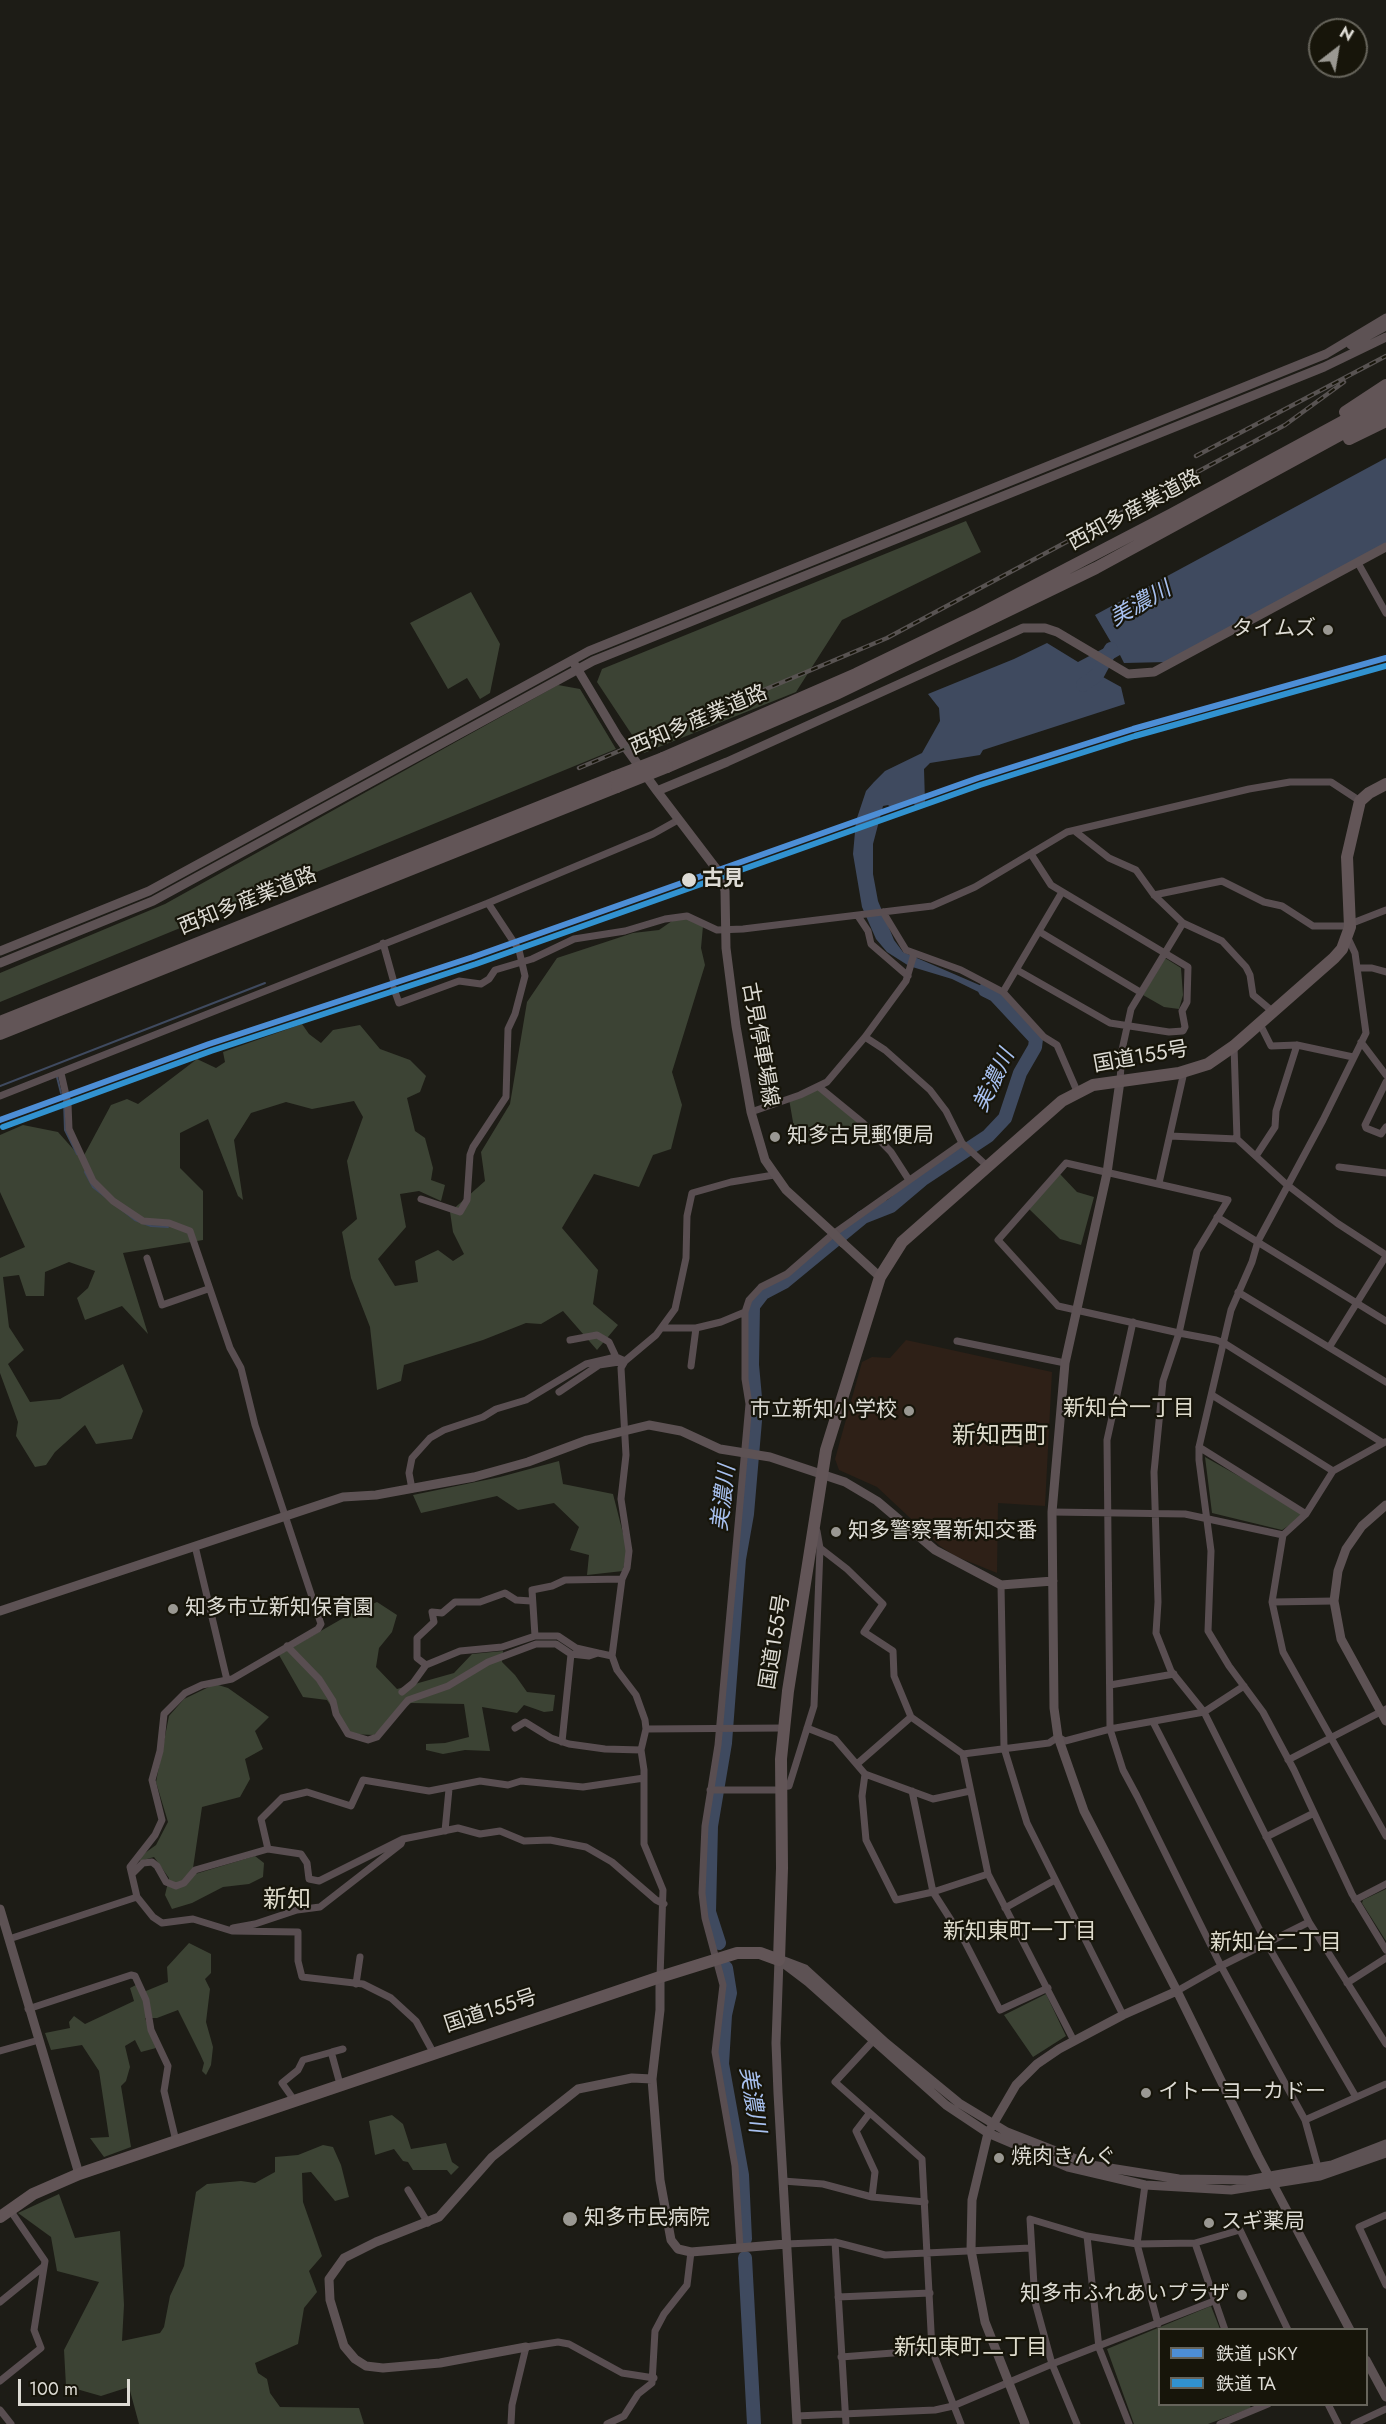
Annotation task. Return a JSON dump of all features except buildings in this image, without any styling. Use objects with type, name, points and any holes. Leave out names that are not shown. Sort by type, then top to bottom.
[{"type":"highway","points":[[1293,448],[1296,443],[1386,385]]},
{"type":"highway","name":"西知多産業道路","points":[[665,762],[976,616],[1386,398]]},
{"type":"highway","name":"西知多産業道路","points":[[0,1034],[665,762],[927,651],[1096,568],[1386,410]]},
{"type":"highway","points":[[1254,482],[1264,483],[1386,421]]},
{"type":"highway","name":"西知多産業道路","points":[[0,1022],[616,782]]},
{"type":"highway","points":[[1348,929],[1347,857],[1360,801],[1386,784]]},
{"type":"highway","name":"国道155号","points":[[5,2213],[33,2194],[79,2174],[433,2052],[715,1959],[748,1952],[760,1953],[779,1960],[783,1868],[781,1789],[784,1728],[814,1518],[832,1425],[880,1277],[902,1242],[986,1165],[1077,1091],[1093,1085],[1184,1072],[1208,1064],[1234,1046],[1334,958],[1342,949],[1348,929]]},
{"type":"street","points":[[1326,354],[1386,318]]},
{"type":"street","points":[[0,963],[153,901],[575,664],[589,651],[1386,329]]},
{"type":"street","points":[[1349,355],[1386,329]]},
{"type":"street","points":[[0,951],[149,891],[575,664],[1349,355],[1386,337]]},
{"type":"street","points":[[657,791],[858,703],[1014,630],[1045,628],[1117,670],[1128,674],[1143,674],[1164,668],[1386,547]]},
{"type":"street","points":[[1358,563],[1386,613]]},
{"type":"street","name":"古見停車場線","points":[[575,664],[618,736],[678,820],[721,875],[725,891],[729,986],[751,1112],[760,1147],[774,1175],[880,1277]]},
{"type":"street","points":[[394,989],[399,1003],[459,981],[481,984],[489,979],[495,970],[521,962],[574,939],[625,931],[665,919],[687,916],[717,930],[726,930],[858,916],[945,902],[1066,832],[1076,832],[1200,798],[1290,782],[1331,782],[1360,801]]},
{"type":"street","points":[[0,1096],[261,995],[383,943],[488,903],[654,834],[678,820]]},
{"type":"street","points":[[1076,832],[1109,858],[1136,870],[1154,895],[1183,923],[1222,941],[1250,975],[1253,995],[1272,1011]]},
{"type":"street","points":[[1017,970],[1092,1015],[1127,1028],[1168,1032],[1185,1028],[1182,1011],[1186,1002],[1188,967],[1051,885],[1031,854]]},
{"type":"street","points":[[1154,895],[1222,881],[1264,902],[1282,906],[1313,926],[1348,929],[1386,910]]},
{"type":"street","points":[[1003,992],[1062,892]]},
{"type":"street","points":[[421,1199],[460,1212],[467,1200],[470,1155],[506,1097],[509,1043],[507,1033],[525,976],[513,937],[488,903]]},
{"type":"street","points":[[883,912],[901,945],[914,955],[961,970],[1003,992],[1044,1037],[1057,1045],[1077,1091]]},
{"type":"street","points":[[858,916],[868,931],[871,944],[910,973]]},
{"type":"street","points":[[1183,923],[1131,1009],[1107,1173],[1065,1363],[1052,1512],[1054,1708],[1058,1737],[1084,1811],[1349,2328]]},
{"type":"street","points":[[1348,929],[1358,968],[1359,990],[1366,1027],[1323,1120],[1286,1184],[1258,1241],[1252,1262],[1231,1310],[1199,1447],[1209,1519],[1211,1574],[1207,1627],[1228,1666],[1263,1712],[1355,1900],[1386,1950]]},
{"type":"street","points":[[1040,932],[1140,992]]},
{"type":"street","points":[[383,943],[393,979]]},
{"type":"street","points":[[751,1112],[819,1087],[842,1066],[910,973],[914,955]]},
{"type":"street","points":[[1358,968],[1372,968],[1386,972]]},
{"type":"street","points":[[1259,1022],[1270,1046],[1297,1045],[1353,1057]]},
{"type":"street","points":[[865,1036],[885,1050],[930,1090],[946,1111],[962,1143],[986,1165]]},
{"type":"street","points":[[1361,1042],[1386,1075]]},
{"type":"street","points":[[1256,1156],[1275,1127],[1276,1111],[1297,1045]]},
{"type":"street","points":[[1234,1046],[1237,1139]]},
{"type":"street","points":[[1159,1183],[1184,1072]]},
{"type":"street","points":[[61,1073],[68,1104],[69,1129],[93,1181],[113,1201],[143,1221],[169,1223],[190,1231],[208,1289],[212,1292],[230,1348],[241,1368],[255,1425],[321,1624],[318,1629],[227,1680],[184,1693],[164,1714],[163,1734],[152,1780],[162,1820],[155,1834],[130,1867],[137,1897],[153,1917],[162,1923],[193,1919],[228,1929],[298,1932],[298,1961],[302,1977],[363,1984],[400,2005],[416,2021],[433,2052]]},
{"type":"street","points":[[1386,1082],[1383,1098],[1366,1128],[1381,1134],[1386,1127]]},
{"type":"street","points":[[819,1087],[863,1123],[891,1152],[909,1180]]},
{"type":"street","points":[[1170,1136],[1237,1139],[1286,1184],[1337,1223],[1386,1255],[1330,1346]]},
{"type":"street","points":[[740,2248],[735,2166],[715,2052],[723,1985],[705,1918],[702,1893],[705,1826],[720,1728],[749,1404],[745,1379],[745,1312],[749,1300],[757,1290],[787,1274],[833,1234],[962,1143]]},
{"type":"street","points":[[1386,1836],[1283,1652],[1272,1602],[1283,1535],[1306,1514],[1333,1471],[1384,1442],[1224,1343],[1179,1333],[1133,1322],[1058,1306],[998,1240],[1066,1163],[1228,1200],[1197,1251],[1179,1333],[1162,1381],[1154,1472],[1158,1602],[1156,1633],[1174,1674],[1204,1712],[1309,1922],[1386,2044]]},
{"type":"street","points":[[1339,1167],[1386,1173]]},
{"type":"street","points":[[774,1175],[767,1179],[731,1182],[692,1193],[687,1216],[686,1258],[675,1309],[663,1328],[624,1363],[623,1431],[626,1455],[621,1500],[629,1551],[627,1568],[622,1579],[612,1656],[641,1705],[646,1730],[640,1750],[644,1778],[644,1844],[646,1853],[661,1880],[664,1904],[660,2010],[652,2079],[660,2180],[670,2240],[678,2249],[691,2252],[835,2242],[885,2255],[1030,2248]]},
{"type":"street","points":[[1217,1216],[1386,1321]]},
{"type":"street","points":[[147,1258],[162,1305],[208,1289]]},
{"type":"street","points":[[1238,1292],[1386,1382]]},
{"type":"street","points":[[663,1328],[696,1328],[721,1322],[745,1312]]},
{"type":"street","points":[[1133,1322],[1107,1440],[1110,1728],[1123,1770],[1221,1965],[1305,2120],[1319,2172]]},
{"type":"street","points":[[691,1366],[696,1328]]},
{"type":"street","points":[[570,1340],[597,1335],[609,1342],[616,1357],[624,1363]]},
{"type":"street","points":[[957,1341],[1065,1363]]},
{"type":"street","points":[[412,1489],[409,1473],[412,1458],[430,1438],[444,1430],[483,1417],[496,1409],[526,1400],[586,1364],[616,1357]]},
{"type":"street","points":[[559,1392],[599,1365],[624,1363]]},
{"type":"street","points":[[1212,1395],[1333,1471]]},
{"type":"street","points":[[0,1611],[343,1497],[412,1489],[500,1471],[587,1440],[649,1425],[681,1431],[720,1449],[770,1457],[845,1482],[877,1501],[935,1550],[955,1563],[981,1572],[1001,1585],[1053,1581]]},
{"type":"street","points":[[1199,1447],[1306,1514]]},
{"type":"street","points":[[1386,1505],[1362,1526],[1346,1549],[1338,1571],[1334,1601],[1341,1639],[1383,1710],[1386,1721]]},
{"type":"street","points":[[1052,1512],[1185,1514],[1283,1535]]},
{"type":"street","points":[[710,1790],[722,1792],[781,1789],[789,1786],[815,1693],[820,1548],[814,1518]]},
{"type":"street","points":[[195,1546],[227,1680]]},
{"type":"street","points":[[820,1548],[855,1576],[883,1604],[864,1632],[893,1651],[894,1676],[911,1717],[963,1754],[1049,1743],[1058,1737]]},
{"type":"street","points":[[534,1636],[532,1590],[552,1587],[565,1580],[622,1579]]},
{"type":"street","points":[[1001,1585],[1004,1748],[1027,1823],[1123,2015]]},
{"type":"street","points":[[426,1665],[417,1658],[417,1638],[434,1622],[432,1612],[442,1613],[456,1602],[480,1602],[505,1593],[516,1600],[531,1601]]},
{"type":"street","points":[[1272,1602],[1334,1601]]},
{"type":"street","points":[[402,1692],[413,1683],[426,1665],[460,1651],[502,1647],[534,1636],[558,1636],[576,1648],[612,1656]]},
{"type":"street","points":[[287,1646],[319,1679],[333,1701],[336,1714],[348,1734],[368,1740],[377,1737],[408,1700],[448,1686],[488,1662],[543,1643],[556,1644],[572,1654],[589,1656],[598,1653]]},
{"type":"street","points":[[562,1742],[572,1654]]},
{"type":"street","points":[[1110,1685],[1174,1674]]},
{"type":"street","points":[[1058,1737],[1065,1741],[1110,1728],[1204,1712],[1244,1686]]},
{"type":"street","points":[[1288,1760],[1383,1710]]},
{"type":"street","points":[[857,1764],[911,1717]]},
{"type":"street","points":[[515,1728],[525,1722],[534,1730],[562,1742],[605,1749],[640,1750]]},
{"type":"street","points":[[1153,1722],[1267,1944],[1356,2097]]},
{"type":"street","points":[[646,1730],[784,1728]]},
{"type":"street","points":[[807,1728],[835,1739],[865,1774],[933,1799],[970,1791]]},
{"type":"street","points":[[963,1754],[988,1874],[1074,2041]]},
{"type":"street","points":[[865,1774],[862,1796],[866,1840],[896,1900],[933,1892],[988,1874]]},
{"type":"street","points":[[268,1849],[261,1819],[282,1798],[289,1795],[315,1793],[351,1806],[363,1780],[419,1790],[449,1789],[480,1781],[508,1785],[521,1781],[583,1787],[644,1778]]},
{"type":"street","points":[[445,1831],[449,1789]]},
{"type":"street","points":[[912,1791],[933,1892],[965,1942],[1000,2010],[1048,1988]]},
{"type":"street","points":[[1266,1837],[1314,1814]]},
{"type":"street","points":[[132,1874],[143,1863],[152,1862],[157,1866],[166,1882],[176,1886],[184,1883],[195,1870],[268,1849],[301,1854],[307,1863],[309,1879],[319,1881],[403,1839],[458,1828],[480,1834],[500,1831],[524,1841],[550,1840],[586,1847],[612,1862],[656,1900],[664,1904]]},
{"type":"street","points":[[228,1929],[255,1924],[297,1910],[320,1907],[401,1844],[403,1839]]},
{"type":"street","points":[[1005,1908],[1055,1880]]},
{"type":"street","points":[[1355,1900],[1386,1884]]},
{"type":"street","points":[[4,1941],[137,1897]]},
{"type":"street","points":[[0,1909],[4,1941],[39,2040],[79,2174]]},
{"type":"street","points":[[1025,2424],[985,2322],[971,2250],[972,2200],[991,2128],[1016,2085],[1048,2056],[1123,2015],[1178,1991],[1221,1965],[1309,1922]]},
{"type":"street","points":[[356,1984],[360,1957]]},
{"type":"street","points":[[1347,1983],[1386,1958]]},
{"type":"street","points":[[779,1960],[805,1969],[940,2090],[991,2128],[1007,2132],[1091,2165],[1125,2172],[1179,2179],[1272,2181]]},
{"type":"street","points":[[779,1960],[808,1982],[920,2085],[991,2128],[1068,2167],[1145,2186],[1217,2190],[1319,2172],[1386,2153]]},
{"type":"street","points":[[779,1960],[776,2043],[796,2420],[935,2410],[953,2406],[1052,2364],[1099,2348],[1214,2301]]},
{"type":"street","points":[[28,2009],[130,1975],[135,1976],[146,2000],[151,2030],[168,2066],[165,2091],[176,2141]]},
{"type":"street","points":[[0,2051],[39,2040]]},
{"type":"street","points":[[873,2041],[835,2082],[922,2159],[932,2350],[961,2424]]},
{"type":"street","points":[[294,2100],[282,2082],[298,2070],[303,2060],[343,2049]]},
{"type":"street","points":[[332,2052],[340,2084]]},
{"type":"street","points":[[652,2079],[632,2078],[578,2089],[503,2147],[447,2209],[428,2223],[376,2242],[344,2258],[329,2279],[329,2291],[347,2351],[366,2366],[383,2368],[440,2363],[558,2342],[569,2344],[622,2373],[654,2378]]},
{"type":"street","points":[[1305,2120],[1386,2084]]},
{"type":"street","points":[[869,2114],[856,2131],[875,2172],[872,2197]]},
{"type":"street","points":[[1319,2172],[1386,2144]]},
{"type":"street","points":[[783,2181],[823,2184],[872,2197],[925,2202]]},
{"type":"street","points":[[1145,2186],[1137,2244],[1158,2324]]},
{"type":"street","points":[[408,2190],[428,2223]]},
{"type":"street","points":[[0,2381],[41,2348],[34,2330],[45,2261],[5,2213]]},
{"type":"street","points":[[1386,2215],[1359,2228],[1386,2285]]},
{"type":"street","points":[[1077,2424],[1052,2364],[1035,2302],[1030,2219],[1087,2236],[1137,2244],[1195,2243],[1240,2230],[1287,2328]]},
{"type":"street","points":[[1087,2236],[1099,2348],[1129,2424]]},
{"type":"street","points":[[835,2242],[846,2424]]},
{"type":"street","points":[[1195,2243],[1224,2328]]},
{"type":"street","points":[[607,2424],[624,2416],[654,2378],[655,2331],[664,2314],[687,2284],[691,2252]]},
{"type":"street","points":[[0,2302],[43,2267]]},
{"type":"street","points":[[838,2297],[930,2293]]},
{"type":"street","points":[[511,2424],[512,2405],[526,2347]]},
{"type":"street","points":[[841,2357],[932,2350]]},
{"type":"street","points":[[1368,2364],[1386,2397]]},
{"type":"street","points":[[1329,2406],[1338,2424]]},
{"type":"street","points":[[1220,2424],[1255,2407]]},
{"type":"street","points":[[1354,2424],[1386,2409]]},
{"type":"street","points":[[0,2410],[11,2424]]},
{"type":"shaded area","points":[[906,1340],[1052,1372],[1045,1506],[998,1503],[997,1573],[955,1556],[940,1546],[877,1487],[839,1470],[835,1459],[862,1362],[872,1357],[890,1358]]},
{"type":"green space","points":[[966,521],[981,552],[842,620],[796,692],[644,753],[597,682],[602,669]]},
{"type":"green space","points":[[471,592],[500,644],[490,693],[480,699],[467,678],[448,689],[410,623]]},
{"type":"green space","points":[[558,685],[580,689],[616,749],[0,1002],[0,973],[165,904]]},
{"type":"green space","points":[[682,914],[703,926],[701,948],[705,965],[672,1072],[682,1105],[671,1149],[653,1155],[639,1187],[594,1174],[562,1228],[598,1270],[593,1304],[618,1325],[597,1350],[563,1311],[541,1324],[526,1323],[483,1340],[404,1365],[401,1381],[377,1390],[370,1327],[351,1278],[342,1232],[357,1219],[347,1161],[363,1117],[354,1101],[312,1109],[286,1102],[251,1113],[234,1140],[243,1200],[238,1196],[208,1119],[180,1133],[180,1168],[203,1191],[203,1240],[123,1253],[148,1334],[122,1306],[85,1320],[77,1298],[88,1288],[95,1271],[69,1262],[45,1272],[44,1296],[26,1296],[19,1275],[3,1277],[9,1327],[24,1350],[8,1364],[30,1402],[60,1399],[123,1364],[143,1411],[132,1439],[96,1444],[85,1425],[55,1452],[46,1465],[35,1467],[16,1436],[18,1422],[0,1373],[0,1258],[25,1247],[0,1192],[0,1135],[23,1125],[58,1132],[82,1159],[111,1105],[127,1099],[138,1104],[197,1059],[216,1068],[225,1062],[223,1052],[302,1024],[309,1034],[321,1043],[333,1030],[360,1025],[380,1049],[410,1060],[426,1076],[420,1092],[407,1098],[415,1131],[425,1138],[433,1168],[431,1180],[445,1185],[441,1201],[419,1191],[400,1194],[406,1227],[378,1259],[395,1286],[418,1282],[415,1261],[438,1250],[453,1261],[464,1254],[453,1232],[450,1212],[485,1181],[481,1152],[510,1104],[527,1002],[557,958],[633,933],[659,930]]},
{"type":"green space","points":[[1165,958],[1181,968],[1183,995],[1179,1009],[1164,1007],[1143,995]]},
{"type":"green space","points":[[819,1087],[863,1123],[797,1145],[789,1099]]},
{"type":"green space","points":[[1060,1174],[1077,1192],[1094,1197],[1081,1245],[1060,1239],[1027,1207]]},
{"type":"green space","points":[[1205,1457],[1306,1514],[1282,1530],[1212,1513]]},
{"type":"green space","points":[[559,1461],[563,1484],[613,1494],[627,1549],[623,1571],[587,1575],[589,1555],[570,1550],[579,1527],[554,1503],[518,1510],[497,1496],[421,1513],[413,1495],[500,1477]]},
{"type":"green space","points":[[377,1602],[397,1615],[392,1632],[379,1648],[376,1667],[397,1689],[454,1673],[472,1654],[503,1651],[502,1662],[527,1692],[555,1695],[553,1711],[544,1712],[524,1705],[517,1713],[482,1707],[490,1751],[465,1750],[443,1754],[426,1750],[426,1744],[445,1743],[469,1737],[464,1704],[411,1703],[374,1735],[349,1734],[327,1700],[303,1697],[279,1655],[352,1613]]},
{"type":"green space","points":[[215,1684],[228,1688],[269,1717],[255,1731],[263,1749],[245,1759],[250,1779],[240,1797],[202,1807],[192,1875],[255,1856],[264,1863],[263,1877],[249,1884],[223,1887],[192,1903],[172,1909],[165,1895],[169,1878],[154,1857],[140,1861],[138,1858],[156,1845],[168,1822],[156,1782],[169,1716],[184,1699]]},
{"type":"green space","points":[[1386,1889],[1386,1941],[1362,1903],[1363,1900]]},
{"type":"green space","points":[[189,1943],[211,1954],[211,1973],[205,1979],[210,1989],[206,2022],[213,2047],[211,2065],[206,2075],[202,2071],[204,2063],[178,2010],[157,2018],[145,2018],[156,2048],[141,2052],[135,2040],[125,2046],[130,2067],[126,2081],[121,2086],[131,2147],[104,2157],[90,2138],[109,2137],[99,2071],[82,2045],[51,2050],[45,2033],[70,2028],[69,2022],[74,2016],[85,2024],[134,2001],[130,1988],[136,1985],[141,1993],[168,1982],[167,1967]]},
{"type":"green space","points":[[1046,1994],[1066,2036],[1033,2057],[1004,2015]]},
{"type":"green space","points":[[392,2115],[403,2124],[411,2149],[446,2143],[452,2162],[459,2167],[451,2175],[447,2170],[413,2170],[394,2149],[375,2155],[369,2121]]},
{"type":"green space","points":[[323,2145],[333,2147],[341,2165],[349,2197],[335,2201],[311,2172],[302,2173],[303,2202],[322,2256],[309,2271],[317,2292],[304,2308],[298,2344],[255,2363],[258,2373],[267,2379],[270,2393],[280,2407],[359,2408],[364,2424],[139,2424],[129,2387],[101,2396],[66,2386],[64,2350],[99,2282],[57,2271],[51,2237],[18,2213],[59,2194],[75,2238],[120,2231],[124,2305],[122,2341],[160,2333],[164,2327],[170,2296],[184,2266],[196,2192],[207,2184],[241,2181],[255,2183],[275,2172],[275,2157],[298,2155]]},
{"type":"green space","points":[[1211,2306],[1220,2328],[1158,2328],[1158,2406],[1250,2406],[1251,2408],[1208,2424],[1134,2424],[1107,2349]]},
{"type":"water","points":[[1386,458],[1386,545],[1168,662],[1124,663],[1120,655],[1092,671],[1121,687],[1125,704],[983,750],[980,755],[930,763],[924,769],[925,802],[916,806],[912,802],[892,808],[888,805],[883,806],[873,844],[873,874],[878,901],[894,940],[903,952],[984,987],[1001,997],[999,1002],[952,979],[909,966],[887,952],[876,939],[862,907],[853,854],[856,821],[866,791],[874,782],[885,771],[922,753],[940,721],[939,708],[928,694],[1047,643],[1078,662],[1112,644],[1095,615]]},
{"type":"waterway","name":"美濃川","points":[[1083,685],[1097,675],[1111,649]]},
{"type":"waterway","points":[[0,1086],[265,983]]},
{"type":"waterway","name":"美濃川","points":[[719,1943],[709,1912],[711,1826],[725,1743],[739,1559],[747,1514],[756,1409],[752,1365],[753,1306],[763,1293],[784,1282],[863,1217],[891,1206],[923,1179],[988,1136],[1005,1118],[1020,1073],[1035,1047],[1036,1039],[995,995],[985,990]]},
{"type":"waterway","points":[[57,1077],[61,1093]]},
{"type":"waterway","points":[[64,1101],[65,1130],[77,1154]]},
{"type":"waterway","points":[[85,1172],[93,1187],[135,1220],[151,1226],[168,1227]]},
{"type":"waterway","name":"美濃川","points":[[726,1968],[730,1993],[725,2015],[722,2064],[742,2175],[745,2239]]},
{"type":"waterway","name":"美濃川","points":[[745,2258],[754,2424]]},
{"type":"railway","points":[[1196,456],[1386,356]]},
{"type":"railway","points":[[579,768],[887,638],[1285,425],[1344,382]]},
{"type":"rail line","name":"μSKY","points":[[0,1120],[209,1044],[473,957],[978,778],[1133,729],[1386,658]]},
{"type":"rail line","name":"TA","points":[[3,1127],[211,1051],[476,964],[980,785],[1135,736],[1386,666]]},
{"type":"place","name":"タイムズ","points":[[1328,630]]},
{"type":"place","name":"古見","points":[[689,880]]},
{"type":"place","name":"知多古見郵便局","points":[[775,1137]]},
{"type":"place","name":"市立新知小学校","points":[[909,1411]]},
{"type":"place","name":"知多警察署新知交番","points":[[836,1532]]},
{"type":"place","name":"知多市立新知保育園","points":[[173,1609]]},
{"type":"place","name":"イトーヨーカドー","points":[[1146,2093]]},
{"type":"place","name":"焼肉きんぐ","points":[[999,2158]]},
{"type":"place","name":"知多市民病院","points":[[570,2219]]},
{"type":"place","name":"スギ薬局","points":[[1209,2223]]},
{"type":"place","name":"知多市ふれあいプラザ","points":[[1242,2295]]},
{"type":"district","name":"新知台一丁目","points":[[1129,1410]]},
{"type":"district","name":"新知西町","points":[[1000,1437]]},
{"type":"district","name":"新知","points":[[287,1901]]},
{"type":"district","name":"新知東町一丁目","points":[[1020,1933]]},
{"type":"district","name":"新知台二丁目","points":[[1276,1944]]},
{"type":"district","name":"新知東町二丁目","points":[[971,2349]]}]
